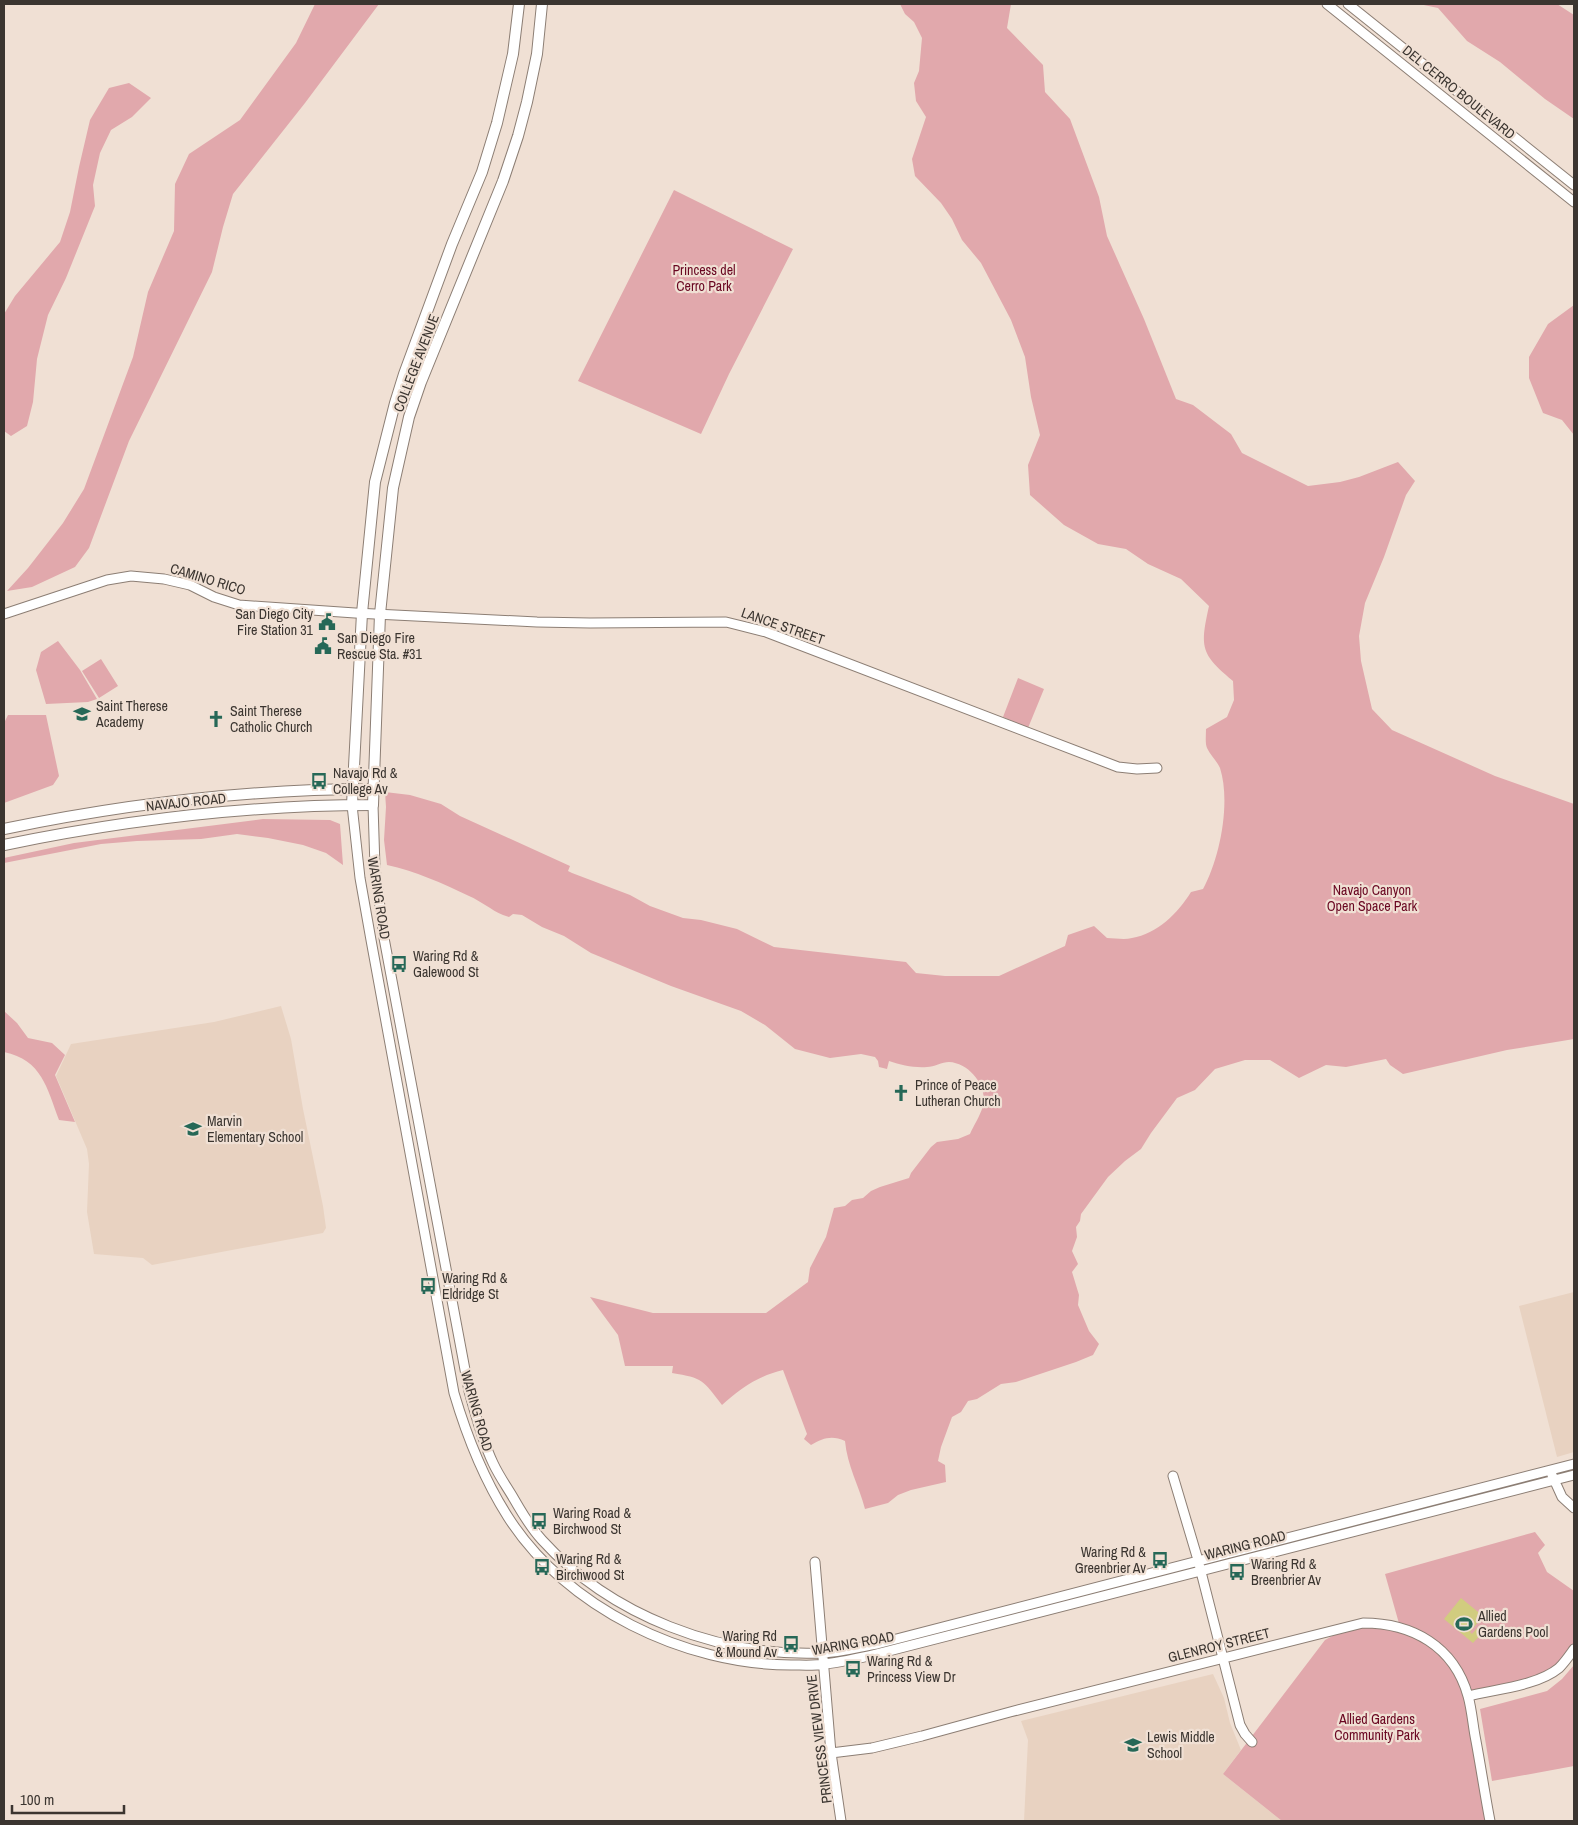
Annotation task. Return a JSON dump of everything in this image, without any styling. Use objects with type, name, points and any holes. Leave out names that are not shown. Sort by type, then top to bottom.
[{"type":"main road","name":"COLLEGE AVENUE","points":[[352,805],[362,613],[375,482],[395,403],[452,244],[482,172],[497,123],[513,54],[519,4]]},
{"type":"main road","name":"COLLEGE AVENUE","points":[[373,805],[380,614],[393,488],[409,417],[421,382],[503,181],[518,136],[537,54],[542,4]]},
{"type":"main road","name":"DEL CERRO BOULEVARD","points":[[1327,4],[1574,202]]},
{"type":"main road","name":"DEL CERRO BOULEVARD","points":[[1348,4],[1574,185]]},
{"type":"main road","name":"CAMINO RICO","points":[[4,614],[106,580],[132,576],[164,579],[190,585],[214,597],[240,605],[380,614]]},
{"type":"main road","name":"LANCE STREET","points":[[380,614],[537,622],[726,622],[766,632],[1118,767],[1156,768]]},
{"type":"main road","name":"NAVAJO ROAD","points":[[4,829],[138,805],[266,792],[373,789]]},
{"type":"main road","name":"WARING ROAD","points":[[352,805],[360,878],[371,940],[454,1393],[464,1428],[481,1470],[508,1518],[531,1547],[557,1574],[588,1599],[628,1624],[663,1640],[702,1653],[743,1662],[780,1665],[824,1665],[877,1654],[1574,1475]]},
{"type":"main road","name":"NAVAJO ROAD","points":[[4,845],[71,831],[140,821],[266,808],[373,805]]},
{"type":"main road","name":"WARING ROAD","points":[[373,805],[375,868],[384,938],[470,1391],[480,1430],[493,1463],[521,1511],[541,1539],[567,1565],[597,1587],[634,1610],[676,1629],[709,1640],[747,1649],[823,1653],[878,1644],[1574,1464]]},
{"type":"main road","points":[[1551,1470],[1562,1497],[1574,1508]]},
{"type":"main road","points":[[1173,1476],[1201,1571],[1240,1725],[1252,1742]]},
{"type":"main road","name":"PRINCESS VIEW DRIVE","points":[[815,1562],[831,1753],[841,1821]]},
{"type":"main road","name":"GLENROY STREET","points":[[831,1753],[872,1748],[1363,1623],[1382,1623],[1417,1633],[1439,1648],[1458,1671],[1468,1696],[1490,1821]]},
{"type":"main road","points":[[1468,1696],[1535,1680],[1547,1675],[1558,1668],[1574,1649]]},
{"type":"shaded area","name":"Marvin Elementary School","points":[[281,1006],[291,1039],[323,1206],[326,1228],[323,1233],[152,1265],[143,1258],[94,1254],[87,1212],[89,1164],[87,1149],[56,1076],[71,1044],[214,1022]]},
{"type":"shaded area","points":[[1574,1292],[1574,1452],[1557,1457],[1519,1306]]},
{"type":"shaded area","name":"Allied Gardens Pool","points":[[1461,1598],[1483,1616],[1470,1632],[1472,1634],[1477,1628],[1482,1633],[1473,1643],[1444,1619]]},
{"type":"shaded area","name":"Lewis Middle School","points":[[1213,1674],[1224,1698],[1230,1723],[1241,1750],[1223,1774],[1282,1821],[1024,1821],[1028,1740],[1021,1721]]},
{"type":"green space","points":[[315,4],[379,4],[305,103],[233,194],[212,272],[129,441],[89,548],[75,567],[32,587],[7,591],[28,568],[63,523],[84,489],[133,357],[148,292],[174,231],[175,184],[189,154],[240,120],[296,43]]},
{"type":"green space","name":"Navajo Canyon Open Space Park","points":[[900,4],[1011,4],[1007,28],[1043,65],[1045,92],[1070,119],[1099,197],[1107,236],[1144,319],[1176,399],[1193,405],[1231,434],[1242,453],[1308,486],[1340,482],[1359,477],[1398,462],[1415,481],[1406,495],[1365,603],[1359,636],[1361,661],[1372,709],[1392,730],[1495,776],[1574,804],[1574,1039],[1507,1050],[1403,1074],[1390,1065],[1386,1059],[1346,1067],[1326,1065],[1299,1078],[1270,1060],[1245,1060],[1215,1069],[1195,1090],[1177,1098],[1141,1149],[1108,1177],[1081,1214],[1080,1221],[1076,1227],[1077,1237],[1072,1251],[1078,1264],[1072,1272],[1079,1295],[1078,1305],[1089,1331],[1099,1344],[1093,1355],[1016,1382],[1001,1384],[977,1399],[968,1401],[961,1412],[952,1417],[941,1447],[938,1461],[945,1465],[946,1482],[911,1490],[898,1495],[888,1503],[865,1509],[848,1459],[845,1441],[828,1438],[811,1445],[804,1439],[807,1434],[783,1370],[750,1383],[722,1405],[706,1385],[696,1379],[672,1373],[673,1366],[625,1366],[618,1335],[590,1297],[653,1313],[766,1313],[808,1282],[810,1268],[826,1237],[834,1208],[845,1206],[852,1200],[863,1198],[871,1191],[880,1187],[909,1178],[931,1147],[937,1142],[958,1139],[970,1134],[982,1110],[984,1099],[983,1091],[976,1077],[957,1063],[949,1062],[922,1067],[908,1066],[889,1061],[887,1069],[879,1067],[875,1057],[861,1054],[830,1058],[795,1049],[765,1025],[741,1011],[671,986],[591,953],[564,936],[542,927],[522,915],[513,914],[509,917],[503,915],[439,882],[387,865],[384,840],[385,792],[410,795],[441,804],[460,816],[570,866],[568,871],[572,873],[683,918],[701,920],[737,929],[774,947],[906,962],[916,973],[945,976],[999,976],[1065,946],[1068,935],[1094,926],[1107,938],[1126,939],[1141,936],[1158,927],[1173,915],[1191,892],[1203,889],[1219,846],[1224,813],[1223,782],[1220,768],[1206,746],[1206,729],[1227,717],[1234,700],[1233,681],[1214,664],[1205,649],[1204,631],[1209,606],[1181,579],[1148,564],[1126,549],[1098,544],[1064,525],[1030,495],[1028,465],[1040,435],[1031,397],[1025,357],[1011,320],[981,263],[962,240],[952,219],[941,203],[915,176],[912,159],[926,117],[916,101],[914,83],[919,71],[922,38],[914,22],[905,14]]},
{"type":"green space","points":[[1419,4],[1557,4],[1574,15],[1574,119],[1545,99],[1500,62],[1467,41],[1438,8]]},
{"type":"green space","points":[[129,83],[151,98],[132,117],[111,130],[100,153],[93,185],[95,206],[66,278],[48,315],[37,359],[33,402],[27,426],[11,436],[4,431],[4,314],[15,296],[60,242],[70,212],[90,120],[109,88]]},
{"type":"green space","name":"Princess del Cerro Park","points":[[674,190],[793,249],[729,374],[701,434],[578,381]]},
{"type":"green space","points":[[1574,305],[1574,435],[1562,420],[1543,413],[1529,378],[1529,357],[1548,324]]},
{"type":"green space","points":[[58,641],[80,670],[97,699],[88,702],[46,704],[36,670],[41,652]]},
{"type":"green space","points":[[101,659],[118,686],[99,698],[82,671]]},
{"type":"green space","points":[[1018,678],[1044,689],[1028,728],[1003,717]]},
{"type":"green space","points":[[8,715],[46,715],[59,776],[53,785],[4,803],[4,723]]},
{"type":"green space","points":[[263,819],[330,820],[340,824],[343,865],[326,853],[303,845],[237,834],[201,839],[101,844],[4,863],[4,858],[74,843]]},
{"type":"green space","points":[[4,1011],[17,1023],[28,1038],[52,1043],[65,1055],[55,1075],[75,1122],[59,1120],[46,1087],[35,1069],[17,1056],[4,1052]]},
{"type":"green space","name":"Allied Gardens Community Park","points":[[1535,1532],[1545,1545],[1538,1553],[1547,1572],[1574,1591],[1574,1647],[1546,1676],[1468,1696],[1490,1821],[1282,1821],[1223,1774],[1325,1640],[1355,1624],[1400,1627],[1385,1574]]},
{"type":"green space","points":[[1574,1665],[1574,1766],[1492,1781],[1480,1709],[1547,1691],[1562,1679]]},
{"type":"place","name":"San Diego City Fire Station 31","points":[[327,622]]},
{"type":"place","name":"San Diego Fire Rescue Sta. #31","points":[[323,646]]},
{"type":"place","name":"Saint Therese Academy","points":[[82,714]]},
{"type":"place","name":"Saint Therese Catholic Church","points":[[216,719]]},
{"type":"place","name":"Navajo Rd & College Av","points":[[319,781]]},
{"type":"place","name":"Waring Rd & Galewood St","points":[[399,964]]},
{"type":"place","name":"Prince of Peace Lutheran Church","points":[[901,1093]]},
{"type":"place","name":"Marvin Elementary School","points":[[193,1129]]},
{"type":"place","name":"Waring Rd & Eldridge St","points":[[428,1286]]},
{"type":"place","name":"Waring Road & Birchwood St","points":[[539,1521]]},
{"type":"place","name":"Waring Rd & Greenbrier Av","points":[[1160,1560]]},
{"type":"place","name":"Waring Rd & Birchwood St","points":[[542,1567]]},
{"type":"place","name":"Waring Rd & Breenbrier Av","points":[[1237,1572]]},
{"type":"place","name":"Allied Gardens Pool","points":[[1464,1624]]},
{"type":"place","name":"Waring Rd & Mound Av","points":[[791,1644]]},
{"type":"place","name":"Waring Rd & Princess View Dr","points":[[853,1669]]},
{"type":"place","name":"Lewis Middle School","points":[[1133,1745]]}]
